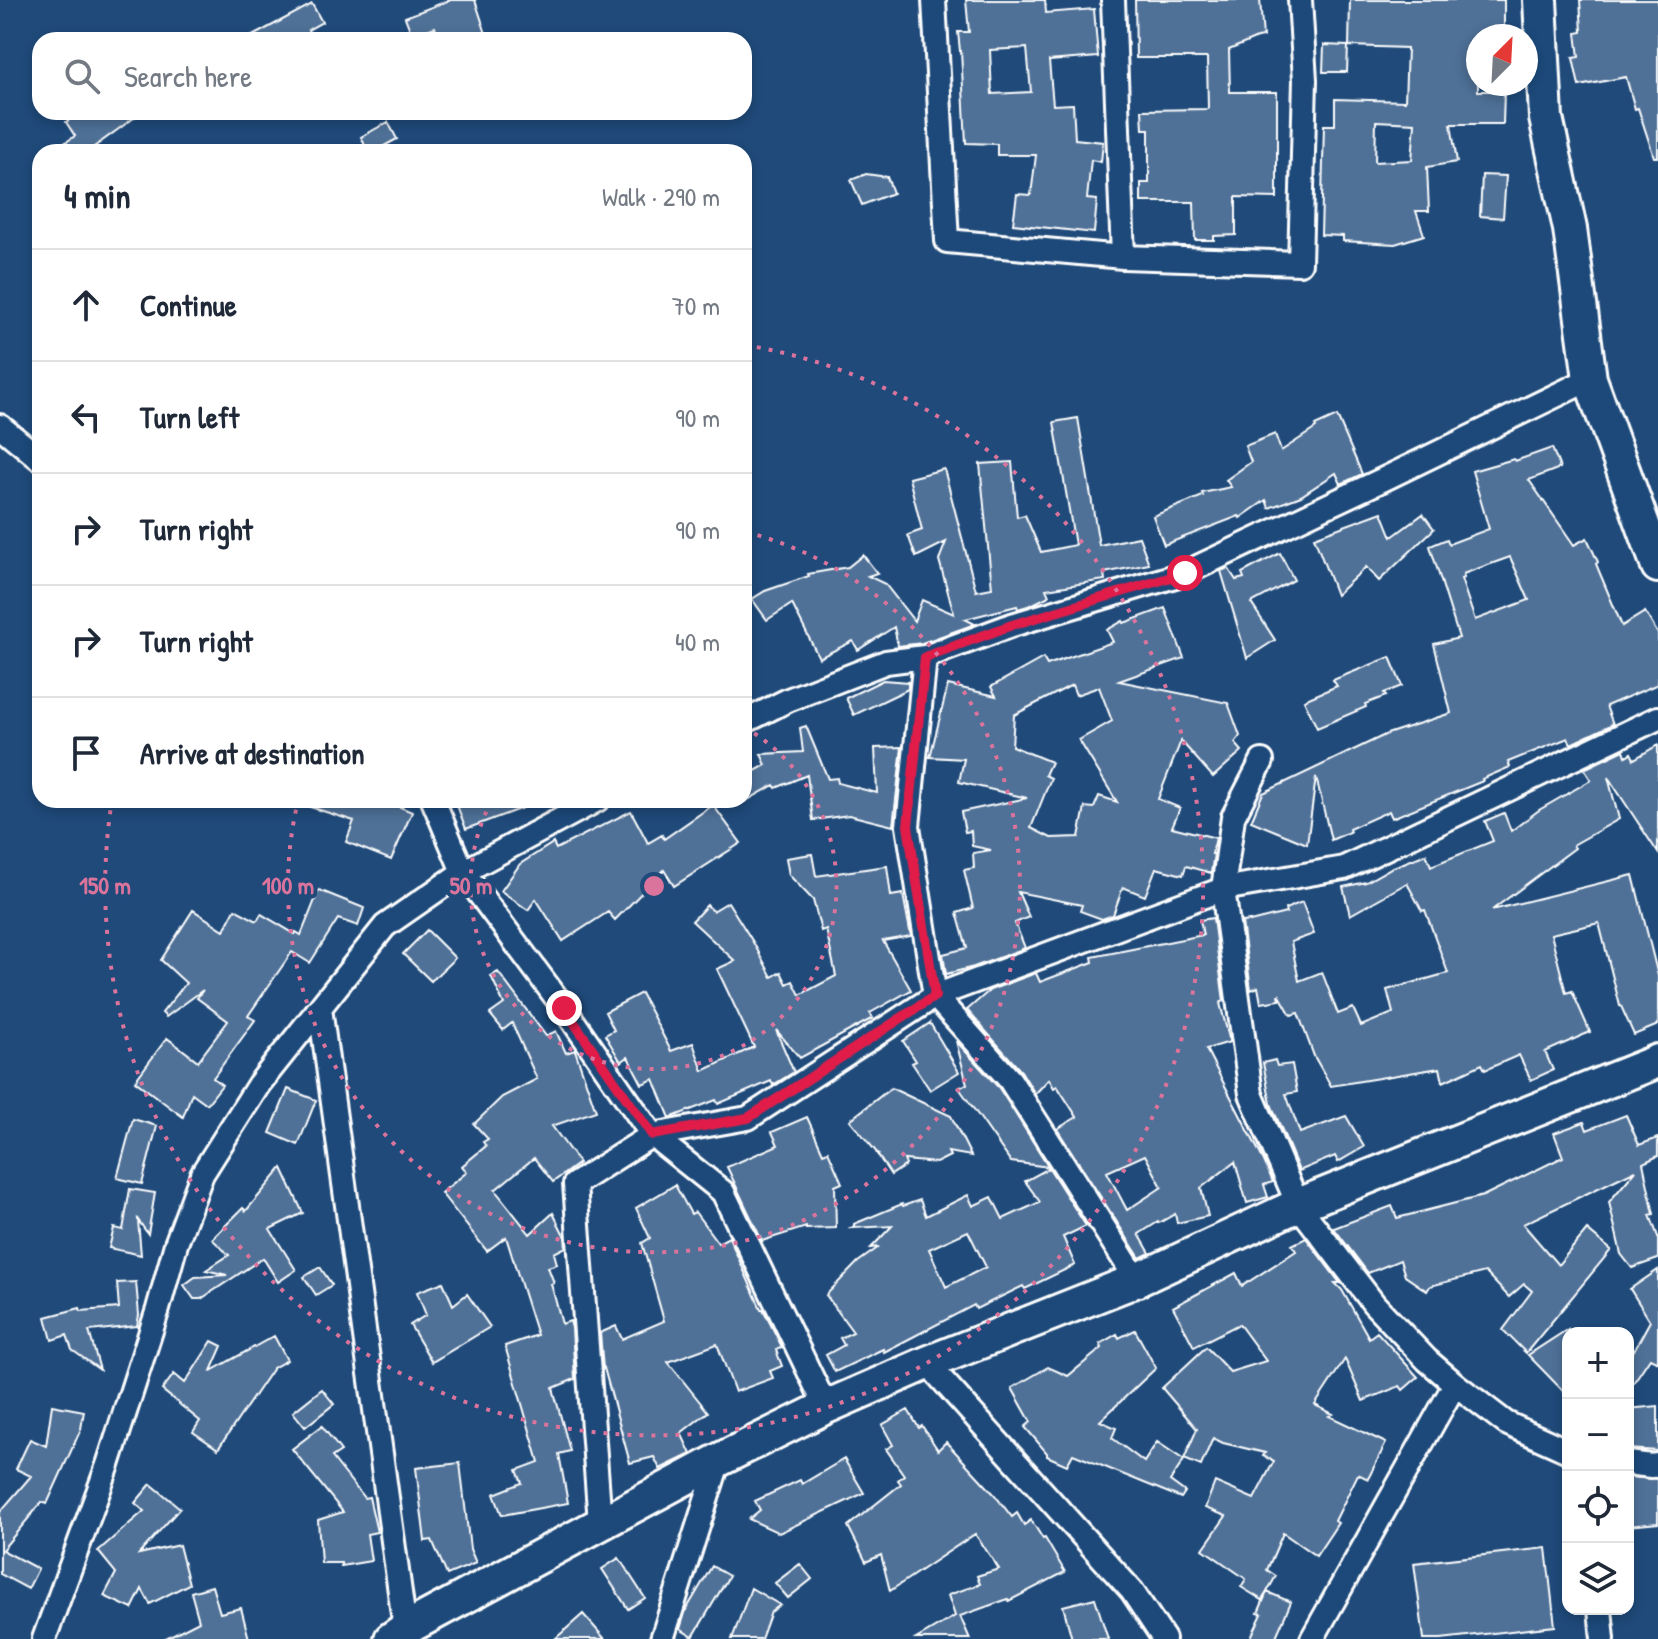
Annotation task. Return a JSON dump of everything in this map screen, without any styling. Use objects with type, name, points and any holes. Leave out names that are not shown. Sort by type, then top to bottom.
[{"type":"street","points":[[934,0],[947,241],[1123,257],[1300,263],[1305,80],[1300,0]]},
{"type":"street","points":[[1113,0],[1123,257]]},
{"type":"street","points":[[1540,0],[1546,118],[1570,229],[1590,379],[1658,566]]},
{"type":"street","points":[[752,718],[788,700],[886,662],[925,657],[1012,625],[1185,573],[1590,379]]},
{"type":"street","points":[[0,426],[32,452]]},
{"type":"street","points":[[925,657],[908,826],[935,996],[1010,1080],[1137,1280]]},
{"type":"street","points":[[600,1523],[575,1184],[652,1135],[748,1118],[935,996],[1223,889],[1344,868],[1658,718]]},
{"type":"street","points":[[1262,761],[1233,817],[1223,889],[1251,1094],[1298,1205],[1374,1304],[1427,1360],[1506,1423],[1562,1448]]},
{"type":"street","points":[[436,808],[463,872],[564,1008],[652,1135],[723,1192],[826,1407]]},
{"type":"street","points":[[44,1639],[108,1465],[176,1244],[202,1174],[259,1084],[385,926],[463,872],[582,808]]},
{"type":"street","points":[[320,1008],[398,1634],[600,1523],[826,1407],[927,1363],[1137,1280],[1298,1205],[1658,1061]]},
{"type":"street","points":[[927,1363],[1132,1591],[1164,1639]]},
{"type":"street","points":[[1312,1639],[1455,1384]]},
{"type":"street","points":[[662,1639],[719,1460]]},
{"type":"street","points":[[1634,1463],[1658,1465]]},
{"type":"street","points":[[1601,1615],[1603,1639]]},
{"type":"building","points":[[450,0],[475,0],[485,32],[437,32],[435,27],[411,32],[405,17]]},
{"type":"building","points":[[966,0],[1045,0],[1046,13],[1094,9],[1098,57],[1049,61],[1053,105],[1073,104],[1075,139],[1103,142],[1101,162],[1091,160],[1087,199],[1097,200],[1094,233],[1013,224],[1017,194],[1031,195],[1036,155],[997,155],[997,144],[966,143],[958,32],[969,32]],"holes":[[[1027,48],[1031,92],[992,94],[990,50]]]},
{"type":"building","points":[[1135,0],[1260,0],[1263,37],[1229,50],[1230,92],[1277,92],[1277,198],[1236,197],[1236,235],[1195,240],[1194,202],[1141,202],[1141,183],[1149,183],[1149,129],[1143,129],[1142,110],[1208,109],[1207,58],[1136,58]]},
{"type":"building","points":[[1350,0],[1504,0],[1504,24],[1466,24],[1466,96],[1504,96],[1503,124],[1451,124],[1457,162],[1427,167],[1429,211],[1416,211],[1424,235],[1395,244],[1343,241],[1343,236],[1321,235],[1324,125],[1335,125],[1335,99],[1405,101],[1407,48],[1349,46]],"holes":[[[1376,121],[1415,123],[1412,160],[1375,162]]]},
{"type":"building","points":[[1580,0],[1658,0],[1658,157],[1654,157],[1626,77],[1579,86],[1573,58],[1579,57],[1576,33],[1582,32]]},
{"type":"building","points":[[312,4],[322,22],[309,32],[260,32]]},
{"type":"building","points":[[1324,45],[1348,46],[1347,72],[1323,72]]},
{"type":"building","points":[[131,120],[98,144],[63,144],[75,136],[66,122]]},
{"type":"building","points":[[388,122],[397,139],[388,144],[364,144],[361,137]]},
{"type":"building","points":[[866,174],[887,177],[893,193],[862,205],[851,180]]},
{"type":"building","points":[[1482,175],[1506,176],[1503,218],[1480,216]]},
{"type":"building","points":[[1337,416],[1362,474],[1341,484],[1336,473],[1301,496],[1269,508],[1266,500],[1240,518],[1164,545],[1153,516],[1203,496],[1202,493],[1231,487],[1226,480],[1251,462],[1245,446],[1275,434],[1281,451],[1315,426]]},
{"type":"building","points":[[1078,418],[1099,545],[1139,537],[1149,564],[1104,573],[1105,580],[1046,589],[1049,596],[1031,605],[965,619],[975,624],[922,643],[898,646],[894,627],[858,650],[853,641],[819,658],[792,604],[767,620],[752,599],[808,574],[848,567],[863,555],[877,573],[868,576],[885,584],[914,621],[922,600],[954,614],[939,560],[946,542],[916,557],[908,535],[922,530],[909,478],[944,469],[976,591],[992,588],[980,464],[1012,462],[1017,517],[1025,515],[1041,552],[1075,545],[1054,422]]},
{"type":"building","points":[[1552,448],[1560,468],[1529,480],[1574,545],[1587,538],[1622,626],[1645,612],[1658,634],[1658,684],[1606,706],[1613,724],[1571,744],[1568,738],[1508,762],[1510,767],[1483,781],[1392,818],[1389,811],[1331,840],[1316,777],[1307,844],[1251,821],[1263,793],[1387,734],[1451,713],[1434,644],[1459,638],[1430,546],[1447,539],[1449,544],[1489,529],[1472,471]],"holes":[[[1510,557],[1529,600],[1475,620],[1461,579],[1464,578],[1463,574]]]},
{"type":"building","points":[[1382,512],[1392,537],[1423,514],[1434,529],[1379,581],[1366,567],[1336,595],[1314,537]]},
{"type":"building","points":[[1280,553],[1294,580],[1251,603],[1275,640],[1247,658],[1221,571],[1228,568],[1236,580],[1244,578],[1242,573]]},
{"type":"building","points":[[1165,608],[1184,658],[1119,681],[1228,703],[1240,736],[1235,743],[1242,751],[1213,777],[1181,741],[1158,799],[1180,808],[1172,827],[1216,838],[1211,873],[1186,866],[1183,875],[1156,868],[1145,896],[1123,887],[1113,915],[1102,919],[1080,911],[1082,905],[1018,892],[1029,917],[1015,923],[1025,948],[946,974],[943,954],[967,948],[957,913],[973,908],[964,870],[974,868],[973,853],[991,850],[972,846],[971,831],[965,832],[961,812],[1027,798],[959,782],[964,759],[930,757],[948,685],[996,696],[991,687],[1043,658],[1047,665],[1113,642],[1107,630]],"holes":[[[1072,685],[1076,695],[1099,687],[1112,721],[1079,740],[1117,802],[1099,796],[1094,808],[1085,807],[1079,837],[1051,838],[1031,828],[1051,778],[1045,775],[1051,762],[1012,746],[1014,715]]]},
{"type":"building","points":[[1390,657],[1402,686],[1365,704],[1366,707],[1317,728],[1304,700],[1337,686],[1333,680]]},
{"type":"building","points":[[883,680],[908,682],[908,689],[854,715],[846,698]]},
{"type":"building","points":[[806,726],[828,779],[837,778],[838,783],[877,793],[875,748],[902,747],[893,826],[849,815],[813,820],[807,775],[776,788],[774,785],[752,797],[752,773],[766,765],[761,754],[803,752],[800,728]]},
{"type":"building","points":[[1658,745],[1658,853],[1608,777],[1619,819],[1573,845],[1575,848],[1492,910],[1633,875],[1658,976],[1658,1025],[1634,1035],[1620,1006],[1599,923],[1551,934],[1566,993],[1572,991],[1590,1032],[1545,1052],[1553,1070],[1531,1080],[1519,1055],[1485,1070],[1482,1064],[1443,1082],[1440,1068],[1331,1086],[1314,1056],[1298,1013],[1291,1015],[1279,994],[1280,1000],[1261,1003],[1258,987],[1251,990],[1242,922],[1286,913],[1285,909],[1302,902],[1314,934],[1291,942],[1299,981],[1322,972],[1338,1014],[1353,1008],[1361,1026],[1393,1013],[1387,990],[1448,973],[1425,910],[1422,911],[1407,883],[1350,915],[1343,887],[1366,882],[1426,854],[1431,866],[1493,841],[1485,821],[1504,813],[1511,831],[1539,810],[1591,780],[1584,769],[1624,750],[1626,756],[1631,753],[1634,759]]},
{"type":"building","points":[[313,808],[403,808],[412,812],[391,860],[346,842],[354,821]]},
{"type":"building","points":[[458,808],[522,808],[466,829]]},
{"type":"building","points":[[709,808],[715,808],[741,843],[674,886],[664,870],[615,920],[608,912],[563,941],[536,899],[528,910],[501,891],[520,864],[553,843],[556,849],[631,811],[648,843],[662,835],[664,839]]},
{"type":"building","points":[[812,854],[816,876],[887,866],[891,896],[903,894],[911,936],[883,941],[911,990],[870,1013],[873,1018],[800,1058],[776,1030],[794,1072],[773,1085],[771,1081],[718,1104],[716,1100],[670,1118],[654,1079],[642,1084],[628,1057],[621,1062],[605,1035],[614,1030],[605,1012],[641,993],[671,1051],[693,1043],[703,1071],[754,1047],[717,969],[735,961],[692,921],[707,905],[713,911],[728,902],[772,977],[781,972],[787,984],[793,981],[800,995],[836,976],[826,929],[821,931],[813,900],[789,875],[786,858]]},
{"type":"building","points":[[319,890],[364,908],[358,926],[338,919],[310,963],[292,952],[248,1016],[255,1020],[213,1078],[222,1085],[207,1104],[192,1093],[183,1117],[135,1081],[167,1038],[198,1061],[228,1021],[197,998],[203,990],[166,1017],[162,1013],[186,983],[161,960],[193,910],[224,930],[235,909],[257,921],[261,914],[301,935]]},
{"type":"building","points":[[1213,918],[1224,1001],[1220,1003],[1230,1042],[1206,1049],[1273,1182],[1264,1185],[1268,1197],[1247,1203],[1235,1162],[1201,1188],[1208,1216],[1177,1223],[1175,1214],[1158,1222],[1139,1234],[1150,1253],[1140,1258],[1057,1129],[1077,1117],[1057,1086],[1054,1088],[1049,1079],[1035,1094],[1021,1071],[967,1010],[990,990],[1036,973],[1040,982],[1093,962],[1092,957],[1203,935],[1200,920]],"holes":[[[1145,1155],[1162,1187],[1127,1210],[1107,1172]]]},
{"type":"building","points":[[427,930],[455,958],[431,981],[403,954]]},
{"type":"building","points":[[498,972],[546,1036],[556,1031],[566,1053],[575,1050],[596,1111],[552,1126],[579,1163],[553,1182],[534,1158],[495,1190],[530,1234],[553,1213],[565,1237],[566,1247],[554,1253],[557,1264],[548,1267],[562,1324],[570,1321],[572,1328],[575,1379],[553,1388],[570,1451],[559,1454],[568,1503],[502,1515],[494,1494],[522,1483],[517,1470],[539,1462],[505,1346],[537,1335],[506,1237],[487,1251],[441,1193],[467,1172],[462,1166],[486,1146],[483,1142],[488,1139],[474,1124],[502,1097],[537,1079],[512,1023],[503,1030],[490,1014],[504,1004],[491,976]]},
{"type":"building","points":[[930,1023],[959,1072],[930,1090],[912,1063],[916,1061],[903,1041]]},
{"type":"building","points":[[956,1041],[999,1088],[1049,1167],[1011,1162],[959,1088],[967,1084]]},
{"type":"building","points":[[1275,1060],[1277,1066],[1292,1064],[1297,1092],[1286,1094],[1300,1133],[1346,1116],[1364,1147],[1338,1162],[1335,1156],[1299,1171],[1271,1104],[1263,1063]]},
{"type":"building","points":[[891,1088],[951,1116],[971,1156],[948,1152],[950,1156],[936,1163],[904,1160],[906,1165],[891,1175],[850,1120]]},
{"type":"building","points":[[288,1089],[316,1100],[298,1145],[270,1133]]},
{"type":"building","points":[[1626,1115],[1639,1145],[1658,1138],[1658,1156],[1643,1163],[1654,1214],[1650,1215],[1658,1237],[1658,1259],[1632,1268],[1621,1254],[1609,1202],[1636,1170],[1523,1224],[1558,1265],[1587,1230],[1611,1250],[1526,1353],[1503,1330],[1532,1291],[1524,1284],[1509,1297],[1485,1272],[1430,1286],[1427,1291],[1405,1276],[1400,1260],[1368,1273],[1334,1228],[1392,1206],[1397,1218],[1483,1196],[1563,1157],[1554,1133],[1584,1122],[1587,1130]]},
{"type":"building","points":[[807,1117],[823,1153],[828,1151],[842,1183],[835,1186],[836,1228],[806,1227],[762,1241],[727,1167],[778,1145],[772,1132]]},
{"type":"building","points":[[133,1119],[157,1126],[142,1184],[117,1178]]},
{"type":"building","points":[[282,1168],[303,1213],[270,1229],[296,1270],[278,1282],[263,1258],[201,1299],[194,1299],[184,1285],[195,1277],[227,1275],[206,1270],[229,1255],[212,1239],[243,1208],[246,1211]]},
{"type":"building","points":[[1049,1168],[1086,1226],[1063,1237],[1075,1265],[976,1309],[974,1305],[884,1352],[883,1349],[835,1372],[826,1355],[844,1345],[840,1338],[853,1332],[826,1295],[858,1262],[879,1247],[871,1248],[892,1226],[851,1228],[854,1224],[920,1200],[926,1216],[968,1195],[973,1206],[992,1197],[1003,1219],[1040,1202],[1025,1181]],"holes":[[[968,1231],[986,1267],[946,1287],[929,1249]]]},
{"type":"building","points":[[675,1185],[691,1214],[695,1212],[718,1243],[729,1237],[761,1309],[782,1347],[776,1350],[782,1366],[770,1371],[773,1378],[735,1392],[717,1344],[668,1362],[708,1412],[681,1433],[691,1454],[660,1469],[654,1457],[630,1463],[603,1369],[600,1333],[616,1326],[622,1339],[664,1321],[642,1243],[650,1238],[636,1208]]},
{"type":"building","points":[[130,1189],[155,1193],[148,1234],[138,1220],[141,1255],[109,1248],[114,1228],[123,1230]]},
{"type":"building","points":[[1306,1238],[1340,1283],[1335,1283],[1369,1338],[1377,1332],[1418,1377],[1403,1390],[1400,1386],[1363,1401],[1345,1359],[1315,1405],[1333,1414],[1329,1416],[1386,1443],[1368,1479],[1358,1474],[1335,1521],[1338,1523],[1316,1556],[1283,1533],[1267,1570],[1276,1576],[1262,1600],[1241,1587],[1246,1579],[1203,1549],[1226,1516],[1205,1508],[1215,1482],[1254,1499],[1274,1461],[1263,1456],[1265,1453],[1213,1438],[1201,1466],[1184,1459],[1197,1429],[1162,1388],[1206,1347],[1230,1372],[1266,1361],[1239,1324],[1194,1347],[1173,1307],[1236,1273],[1242,1286],[1296,1251],[1292,1245]]},
{"type":"building","points":[[320,1267],[332,1285],[316,1295],[304,1277]]},
{"type":"building","points":[[1658,1270],[1658,1362],[1650,1358],[1634,1382],[1634,1350],[1650,1321],[1630,1289]]},
{"type":"building","points":[[136,1282],[137,1326],[89,1331],[100,1370],[72,1350],[67,1335],[52,1340],[46,1317],[80,1308],[81,1311],[119,1308],[117,1283]]},
{"type":"building","points":[[443,1282],[453,1305],[467,1294],[490,1327],[432,1362],[410,1325],[426,1315],[417,1292]]},
{"type":"building","points":[[1135,1330],[1156,1368],[1100,1421],[1116,1428],[1112,1438],[1144,1462],[1157,1442],[1184,1460],[1170,1481],[1185,1492],[1181,1498],[1073,1454],[1067,1465],[1047,1456],[1025,1427],[1031,1422],[1012,1388],[1048,1367],[1068,1376],[1102,1348],[1100,1344],[1117,1334],[1119,1338]]},
{"type":"building","points":[[1562,1333],[1562,1390],[1528,1355]]},
{"type":"building","points":[[274,1336],[287,1360],[273,1368],[218,1449],[193,1432],[200,1421],[162,1390],[174,1374],[185,1383],[212,1341],[222,1346],[211,1371]]},
{"type":"building","points":[[322,1389],[334,1404],[305,1427],[293,1412]]},
{"type":"building","points":[[52,1405],[84,1411],[81,1429],[47,1504],[42,1502],[2,1550],[38,1569],[28,1589],[0,1574],[0,1512],[31,1476],[16,1469],[30,1439],[46,1446]]},
{"type":"building","points":[[1658,1406],[1658,1451],[1634,1449],[1634,1408]]},
{"type":"building","points":[[908,1410],[938,1450],[946,1442],[1012,1517],[1017,1513],[1024,1525],[1031,1520],[1065,1572],[1009,1601],[960,1616],[970,1639],[916,1639],[955,1616],[948,1595],[980,1584],[977,1576],[999,1569],[975,1534],[890,1591],[881,1555],[866,1562],[848,1526],[901,1484],[898,1480],[904,1475],[886,1449],[893,1445],[882,1425]]},
{"type":"building","points":[[322,1426],[341,1451],[332,1457],[364,1498],[369,1497],[377,1532],[367,1534],[371,1561],[341,1566],[341,1563],[321,1563],[318,1520],[343,1512],[292,1449]]},
{"type":"building","points":[[844,1459],[864,1493],[779,1533],[749,1519],[760,1510],[755,1501],[800,1480],[802,1484]]},
{"type":"building","points":[[460,1463],[470,1549],[476,1563],[447,1575],[432,1540],[425,1541],[416,1468]]},
{"type":"building","points":[[1634,1477],[1658,1479],[1658,1523],[1634,1525]]},
{"type":"building","points":[[151,1484],[180,1508],[139,1554],[179,1545],[189,1584],[150,1604],[142,1589],[132,1609],[104,1596],[116,1573],[98,1551],[144,1511],[135,1503]]},
{"type":"building","points":[[1546,1548],[1555,1626],[1424,1639],[1414,1563]]},
{"type":"building","points":[[619,1558],[645,1598],[628,1609],[602,1569]]},
{"type":"building","points":[[800,1564],[812,1579],[788,1598],[775,1583]]},
{"type":"building","points":[[712,1566],[729,1576],[693,1637],[680,1629],[686,1610]]},
{"type":"building","points":[[212,1586],[220,1613],[241,1608],[249,1639],[164,1639],[199,1621],[191,1592]]},
{"type":"building","points":[[751,1588],[780,1605],[771,1612],[761,1639],[732,1639]]},
{"type":"building","points":[[1267,1592],[1291,1602],[1275,1639],[1250,1639],[1262,1614],[1258,1613]]},
{"type":"building","points":[[1095,1598],[1108,1639],[1072,1639],[1063,1606]]},
{"type":"building","points":[[583,1614],[605,1639],[555,1639]]},
{"type":"route","points":[[564,1008],[652,1135],[748,1118],[935,996],[908,826],[925,657],[1012,625],[1185,573]]}]
